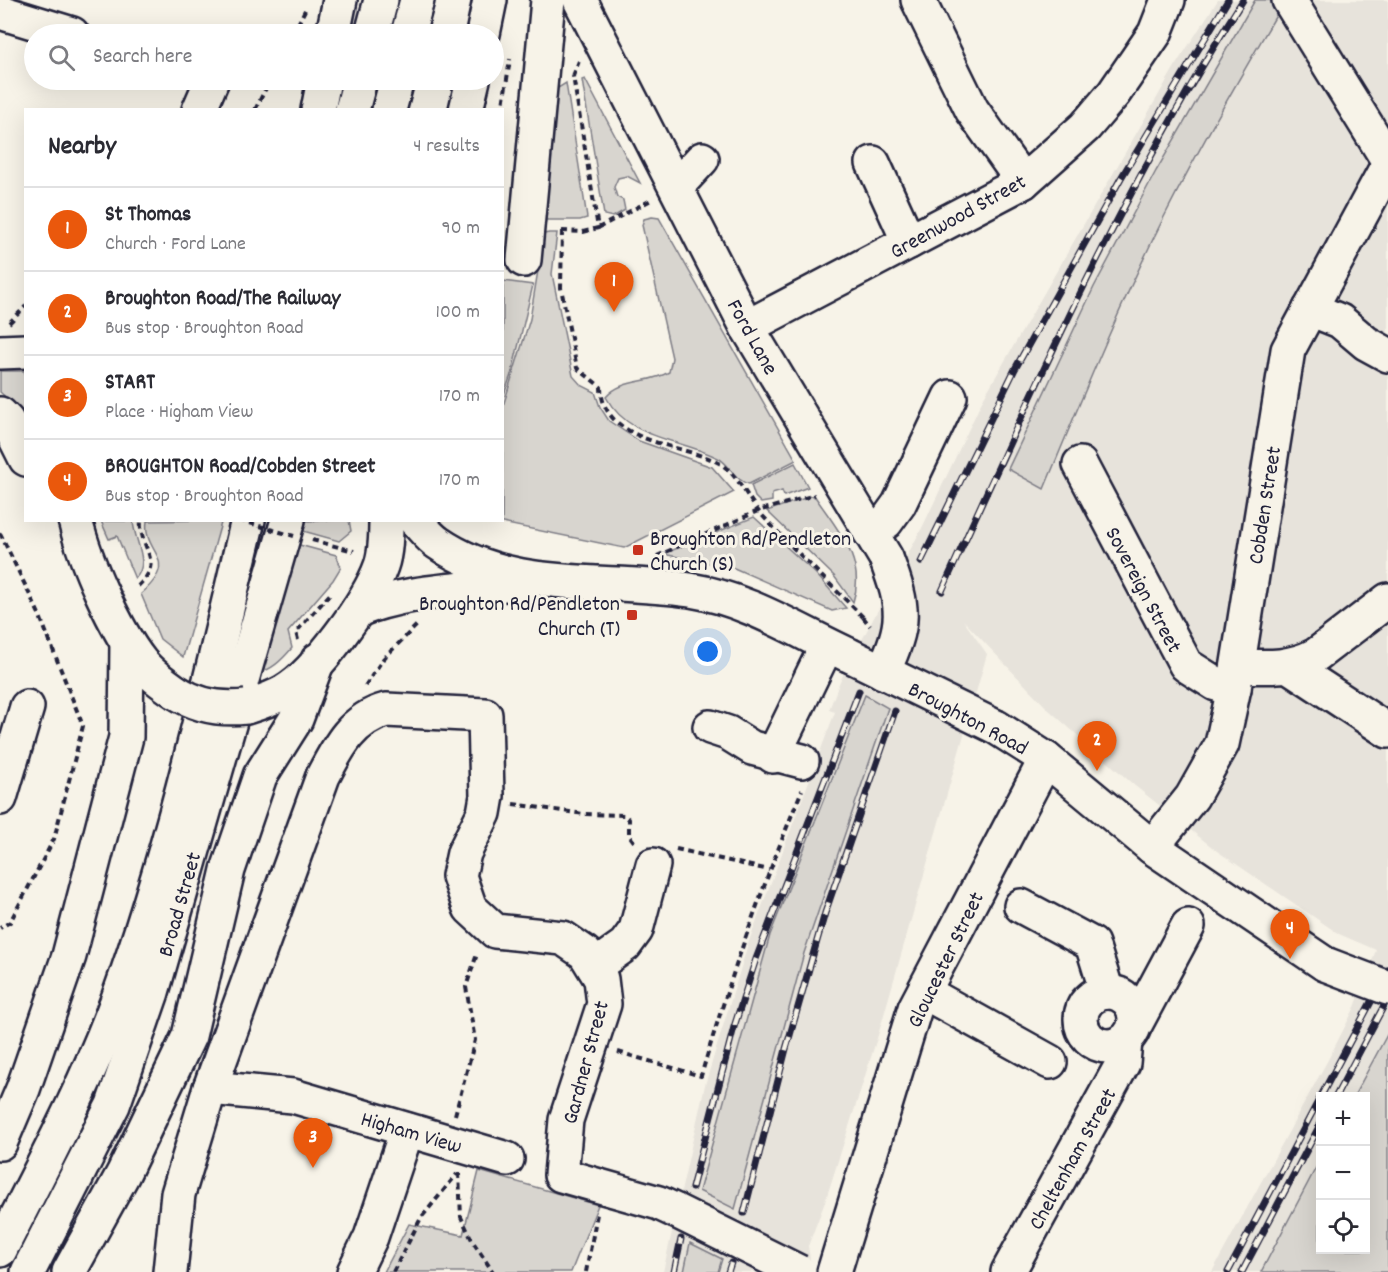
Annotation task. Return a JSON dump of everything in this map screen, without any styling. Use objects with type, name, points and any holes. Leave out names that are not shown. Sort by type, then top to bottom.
[{"type":"main road","points":[[335,24],[340,0]]},
{"type":"main road","points":[[375,24],[381,0]]},
{"type":"main road","points":[[411,24],[417,0]]},
{"type":"main road","points":[[485,24],[490,0]]},
{"type":"main road","points":[[524,260],[520,224],[548,0]]},
{"type":"main road","name":"Ford Lane","points":[[580,0],[747,327],[878,545],[901,597],[900,631],[883,672]]},
{"type":"main road","points":[[918,0],[972,110],[1023,182]]},
{"type":"main road","name":"Greenwood Street","points":[[747,327],[1023,182],[1085,127],[1114,93],[1155,33],[1168,0]]},
{"type":"main road","points":[[1289,0],[1388,160]]},
{"type":"main road","points":[[1,13],[38,24]]},
{"type":"main road","points":[[203,108],[235,90]]},
{"type":"main road","points":[[318,108],[322,90]]},
{"type":"main road","points":[[353,108],[357,90]]},
{"type":"main road","points":[[390,108],[394,90]]},
{"type":"main road","points":[[466,108],[471,90]]},
{"type":"main road","points":[[676,187],[702,159]]},
{"type":"main road","points":[[873,163],[909,242]]},
{"type":"main road","name":"Cobden Street","points":[[1152,847],[1192,797],[1222,744],[1236,677],[1287,350],[1388,165]]},
{"type":"main road","points":[[1310,309],[1340,321],[1366,343],[1388,355]]},
{"type":"main road","points":[[878,545],[886,522],[899,504],[950,397]]},
{"type":"main road","points":[[0,414],[7,421],[24,455]]},
{"type":"main road","name":"Sovereign Street","points":[[1080,464],[1186,665],[1216,684],[1270,668],[1289,666]]},
{"type":"main road","name":"Broad Street","points":[[0,1250],[81,1090],[118,999],[160,871],[247,522]]},
{"type":"main road","points":[[74,525],[127,642],[142,664],[187,699],[215,708],[246,707],[284,692],[299,681],[308,651],[358,610],[372,587],[382,563],[386,522]]},
{"type":"main road","name":"Broughton Road","points":[[417,522],[435,541],[474,563],[532,579],[691,590],[756,609],[996,727],[1046,759],[1152,847],[1325,964],[1388,988]]},
{"type":"main road","name":"Broad Street","points":[[28,1272],[113,1105],[129,1060],[291,528]]},
{"type":"main road","name":"Broughton Road","points":[[358,610],[388,598],[417,592],[484,588],[532,579]]},
{"type":"main road","points":[[1289,666],[1316,655],[1388,600]]},
{"type":"main road","points":[[0,1143],[23,1089],[69,956],[126,737],[127,642]]},
{"type":"main road","points":[[710,727],[728,733],[752,748],[788,758],[838,650]]},
{"type":"main road","points":[[69,1272],[123,1174],[189,1036],[228,870],[256,787],[296,719],[308,651]]},
{"type":"main road","points":[[1289,666],[1388,731]]},
{"type":"main road","points":[[0,798],[27,707]]},
{"type":"main road","points":[[170,1272],[178,1194],[210,1088],[323,776],[346,735],[371,714],[397,710],[485,715],[486,800],[484,813],[464,853],[459,876],[470,908],[491,927]]},
{"type":"main road","name":"Gloucester Street","points":[[834,1272],[915,1008],[1046,759]]},
{"type":"main road","points":[[594,967],[625,945],[636,930],[653,865]]},
{"type":"main road","points":[[1021,906],[1092,944],[1107,992]]},
{"type":"main road","name":"Cheltenham Street","points":[[1008,1272],[1123,1063],[1130,1033],[1188,926]]},
{"type":"main road","name":"Gardner Street","points":[[491,927],[495,931],[563,938],[585,952],[601,980],[604,1004],[566,1120],[561,1175],[659,1203],[800,1272]]},
{"type":"main road","points":[[924,992],[1050,1062]]},
{"type":"main road","points":[[1107,992],[1122,996],[1130,1002],[1135,1016],[1130,1033],[1117,1045],[1104,1046],[1090,1040],[1081,1024],[1082,1010],[1092,998],[1107,992]]},
{"type":"main road","name":"Higham View","points":[[210,1088],[293,1096],[407,1130],[458,1153],[507,1159]]},
{"type":"main road","points":[[354,1272],[371,1237],[407,1130]]},
{"type":"path","points":[[298,24],[309,0]]},
{"type":"path","points":[[573,76],[598,228]]},
{"type":"path","points":[[520,224],[562,231],[598,228],[676,187]]},
{"type":"path","points":[[562,231],[561,288],[577,368],[602,387],[602,400],[609,416],[641,436],[721,464],[758,511],[863,617]]},
{"type":"path","points":[[10,344],[24,311]]},
{"type":"path","points":[[645,586],[656,556],[758,511],[842,488]]},
{"type":"path","points":[[138,586],[147,578],[152,566],[141,532],[141,522]]},
{"type":"path","points":[[252,522],[291,528],[354,550]]},
{"type":"path","points":[[352,559],[356,543]]},
{"type":"path","points":[[308,651],[296,632],[339,584]]},
{"type":"path","points":[[371,714],[365,701],[365,686],[383,659],[449,590]]},
{"type":"path","points":[[591,1044],[701,1076],[732,972],[769,870],[810,771],[788,758]]},
{"type":"path","points":[[486,800],[584,814],[624,815],[629,819],[629,835],[653,865],[675,849],[769,870]]},
{"type":"path","points":[[491,927],[466,987],[475,1040],[458,1153],[461,1217],[473,1242],[493,1272]]},
{"type":"path","points":[[393,1272],[458,1153]]},
{"type":"path","points":[[586,1272],[602,1186]]},
{"type":"shaded area","points":[[1218,0],[1388,0],[1388,1272],[1212,1272],[1355,1007],[1376,950],[1339,934],[1217,851],[1135,786],[1049,710],[963,620],[987,654],[879,1032],[825,1202],[808,1246],[812,1272],[663,1272],[705,1085],[749,941],[835,712],[829,710],[840,681],[923,526],[984,397],[1177,63]]},
{"type":"shaded area","points":[[1255,0],[1285,0],[1207,136],[1163,219],[1116,319],[1044,489],[1008,469],[1094,287],[1156,171]]},
{"type":"shaded area","points":[[585,79],[640,183],[627,176],[618,178],[614,187],[617,197],[623,200],[625,210],[613,217],[604,215],[582,80]]},
{"type":"shaded area","points":[[566,83],[587,218],[545,220],[556,96],[558,88]]},
{"type":"shaded area","points":[[659,218],[796,460],[749,484],[740,480],[718,458],[641,430],[616,411],[606,397],[620,387],[669,372],[672,358],[642,225],[644,219]]},
{"type":"shaded area","points":[[557,233],[552,274],[573,376],[581,385],[595,392],[600,407],[609,421],[639,441],[712,467],[734,492],[624,548],[498,522],[504,522],[504,403],[530,319],[544,234]]},
{"type":"shaded area","points":[[504,281],[533,285],[512,372],[504,394]]},
{"type":"shaded area","points":[[0,371],[24,371],[24,414],[0,392]]},
{"type":"shaded area","points":[[795,463],[808,487],[784,496],[782,491],[772,494],[772,501],[761,503],[755,497],[751,485]]},
{"type":"shaded area","points":[[814,495],[840,532],[853,558],[856,587],[853,602],[834,576],[767,511]]},
{"type":"shaded area","points":[[754,517],[816,574],[846,608],[832,611],[734,568],[663,554]]},
{"type":"shaded area","points":[[101,522],[133,522],[142,558],[140,572],[135,579],[117,536],[109,539]]},
{"type":"shaded area","points":[[147,522],[221,523],[183,657],[160,639],[141,594],[153,582],[159,572],[160,564],[147,532]]},
{"type":"shaded area","points":[[298,522],[349,522],[351,531],[339,541],[296,529]]},
{"type":"shaded area","points":[[292,543],[336,555],[341,567],[333,580],[288,632],[292,648],[276,664],[255,674]]},
{"type":"shaded area","points":[[865,695],[888,708],[804,953],[735,1209],[699,1191],[770,935]]},
{"type":"shaded area","points":[[1388,1033],[1388,1272],[1261,1272],[1316,1168],[1316,1254],[1370,1254],[1370,1092],[1356,1092]]},
{"type":"shaded area","points":[[479,1171],[598,1205],[571,1272],[384,1272],[409,1224],[463,1235]]},
{"type":"shaded area","points":[[690,1243],[722,1259],[718,1272],[684,1272]]},
{"type":"railway","points":[[921,562],[1015,369],[1121,178],[1228,0]]},
{"type":"railway","points":[[942,591],[1046,365],[1119,216],[1200,71],[1243,0]]},
{"type":"railway","points":[[692,1188],[734,1027],[756,959],[859,691]]},
{"type":"railway","points":[[744,1213],[786,1049],[825,913],[895,711]]},
{"type":"railway","points":[[1323,1092],[1388,970]]},
{"type":"railway","points":[[1338,1092],[1388,998]]},
{"type":"railway","points":[[1228,1272],[1316,1106]]},
{"type":"railway","points":[[1242,1272],[1316,1133]]},
{"type":"railway","points":[[674,1272],[681,1239]]},
{"type":"railway","points":[[728,1272],[731,1263]]},
{"type":"place","name":"St Thomas","points":[[614,312]]},
{"type":"place","name":"Broughton Rd/Pendleton Church (S)","points":[[638,550]]},
{"type":"place","name":"Broughton Rd/Pendleton Church (T)","points":[[632,615]]},
{"type":"place","name":"Broughton Road/The Railway","points":[[1097,771]]},
{"type":"place","name":"BROUGHTON Road/Cobden Street","points":[[1290,959]]},
{"type":"place","name":"START","points":[[313,1168]]}]
